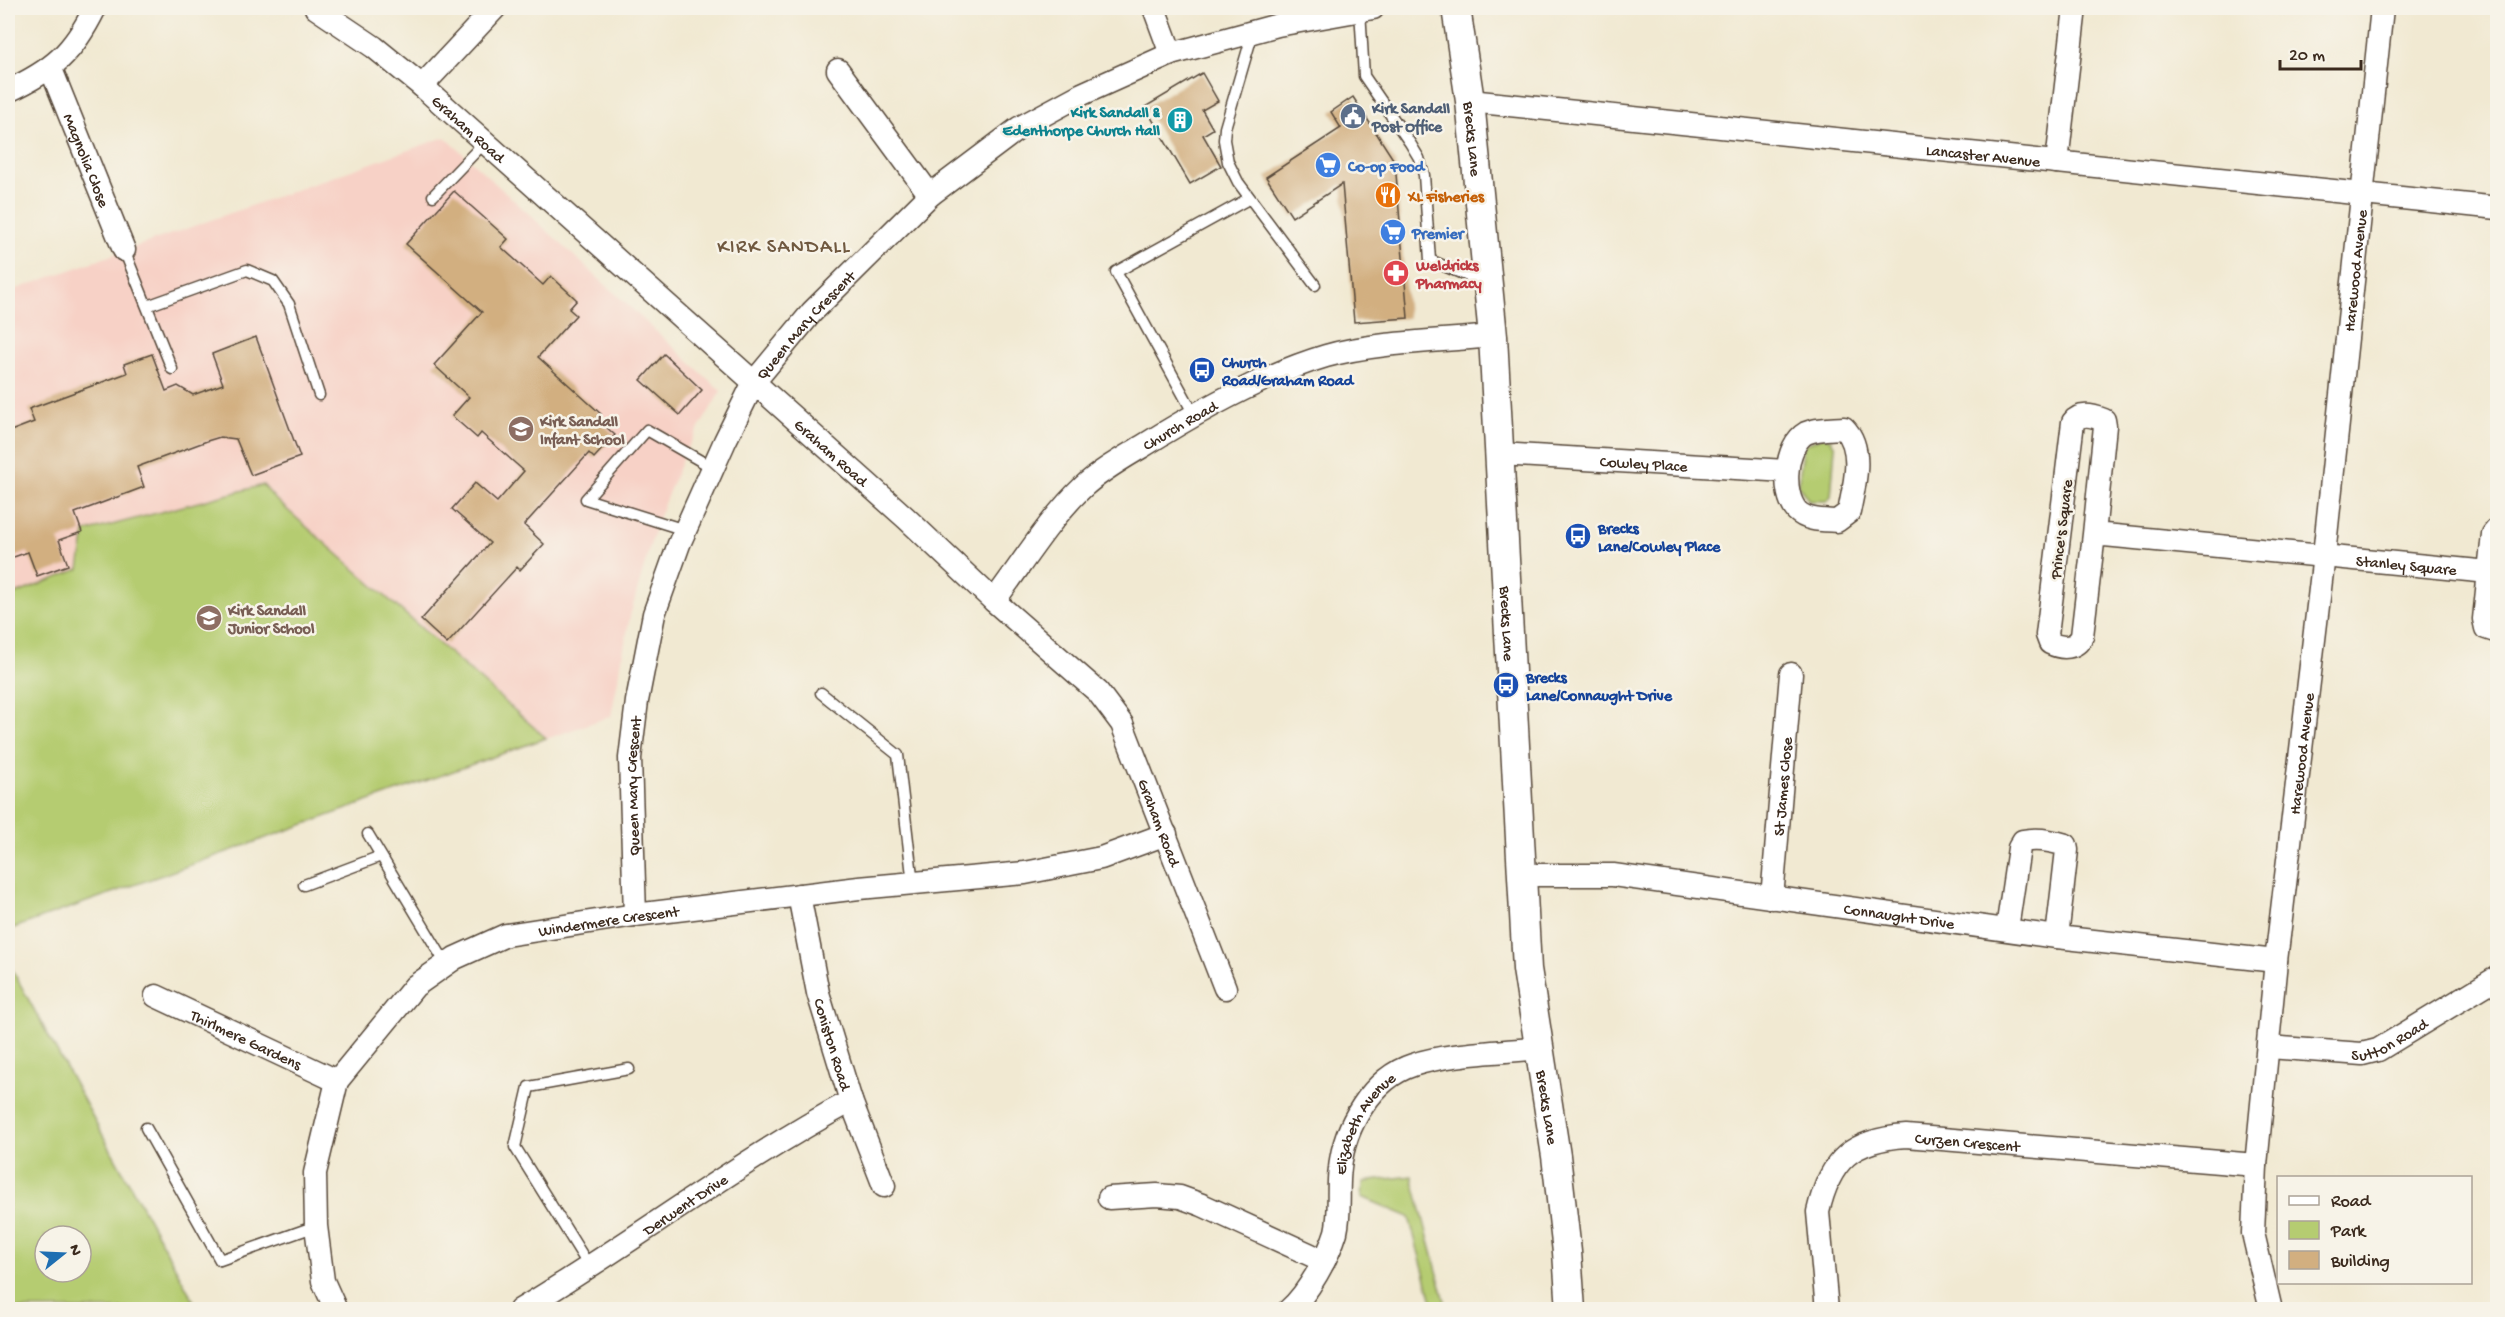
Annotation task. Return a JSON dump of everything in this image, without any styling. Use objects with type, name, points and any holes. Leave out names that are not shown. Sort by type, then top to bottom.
[{"type":"street","points":[[8,91],[51,69],[69,50],[95,8]]},
{"type":"street","name":"Graham Road","points":[[316,8],[374,48],[422,86],[1098,692],[1122,724],[1225,988]]},
{"type":"street","points":[[422,86],[495,8]]},
{"type":"street","points":[[1154,8],[1172,54]]},
{"type":"street","name":"Brecks Lane","points":[[1456,8],[1470,101],[1493,336],[1527,969],[1541,1048],[1566,1241],[1571,1310]]},
{"type":"street","points":[[2057,162],[2075,8]]},
{"type":"street","name":"Harewood Avenue","points":[[2271,1310],[2253,1233],[2256,1165],[2276,961],[2324,555],[2382,8]]},
{"type":"street","name":"Queen Mary Crescent","points":[[635,915],[630,758],[635,714],[654,614],[685,530],[754,382],[812,312],[930,195],[1019,128],[1082,94],[1172,54],[1278,25],[1366,9]]},
{"type":"street","name":"Magnolia Close","points":[[51,69],[124,250]]},
{"type":"street","points":[[838,70],[930,195]]},
{"type":"street","name":"Lancaster Avenue","points":[[1470,101],[2498,208]]},
{"type":"street","name":"Church Road","points":[[994,601],[1062,510],[1084,486],[1120,460],[1232,396],[1327,356],[1383,346],[1493,336]]},
{"type":"street","name":"Prince's Square","points":[[2083,415],[2104,420],[2105,426],[2094,534],[2082,636],[2079,644],[2073,647],[2055,646],[2050,643],[2047,635],[2073,422],[2083,415]]},
{"type":"street","name":"Cowley Place","points":[[1500,454],[1786,471]]},
{"type":"street","points":[[2498,528],[2493,534],[2484,619],[2486,628],[2498,632]]},
{"type":"street","name":"Prince's Square","points":[[2094,534],[2324,555]]},
{"type":"street","name":"Stanley Square","points":[[2324,555],[2489,572]]},
{"type":"street","name":"St James Close","points":[[1772,898],[1791,674]]},
{"type":"street","name":"Windermere Crescent","points":[[336,1310],[323,1281],[316,1226],[315,1173],[338,1081],[416,986],[455,958],[506,934],[635,915],[799,895],[1036,871],[1101,858],[1166,834]]},
{"type":"street","points":[[2007,929],[2019,848],[2023,841],[2061,843],[2066,845],[2067,850],[2057,937]]},
{"type":"street","name":"Connaught Drive","points":[[1522,875],[1613,875],[2057,937],[2276,961]]},
{"type":"street","name":"Coniston Road","points":[[799,895],[818,993],[851,1101],[884,1186]]},
{"type":"street","name":"Sutton Road","points":[[2269,1047],[2362,1054],[2378,1050],[2498,977]]},
{"type":"street","name":"Thirlmere Gardens","points":[[156,996],[338,1081]]},
{"type":"street","name":"Elizabeth Avenue","points":[[1289,1310],[1297,1303],[1324,1261],[1336,1231],[1340,1167],[1349,1131],[1369,1097],[1387,1079],[1413,1065],[1443,1059],[1541,1048]]},
{"type":"street","name":"Derwent Drive","points":[[520,1310],[796,1130],[851,1101]]},
{"type":"street","name":"Curzen Crescent","points":[[1827,1310],[1818,1212],[1835,1167],[1866,1143],[1887,1137],[1906,1136],[2256,1165]]},
{"type":"street","points":[[1109,1198],[1157,1195],[1180,1197],[1324,1261]]},
{"type":"lane","points":[[1366,9],[1361,57],[1364,76],[1419,158],[1424,175],[1431,260],[1488,285]]},
{"type":"lane","points":[[1253,32],[1228,116],[1224,140],[1228,162],[1238,182],[1315,285]]},
{"type":"lane","points":[[433,196],[485,142]]},
{"type":"lane","points":[[1195,416],[1116,272],[1250,198]]},
{"type":"lane","points":[[124,250],[172,369]]},
{"type":"lane","points":[[147,306],[247,270],[273,281],[289,304],[320,395]]},
{"type":"lane","points":[[685,530],[586,499],[647,430],[713,468]]},
{"type":"lane","points":[[821,693],[898,755],[913,884]]},
{"type":"lane","points":[[368,834],[446,964]]},
{"type":"lane","points":[[304,885],[381,856]]},
{"type":"lane","points":[[590,1266],[516,1147],[529,1087],[629,1069]]},
{"type":"lane","points":[[146,1128],[220,1260],[316,1226]]},
{"type":"shaded area","points":[[445,137],[721,391],[685,452],[657,521],[630,616],[611,716],[8,930],[8,292]]},
{"type":"green space","points":[[1822,437],[1831,440],[1835,447],[1831,496],[1826,501],[1809,501],[1798,485],[1804,445]]},
{"type":"green space","name":"Kirk Sandall Junior School","points":[[263,485],[275,499],[546,738],[8,930],[8,597],[79,569],[85,532]]},
{"type":"green space","points":[[8,962],[198,1309],[8,1309]]},
{"type":"green space","points":[[1412,1176],[1447,1309],[1434,1309],[1409,1217],[1362,1197],[1363,1182]]},
{"type":"building","name":"Kirk Sandall & Edenthorpe Church Hall","points":[[1202,73],[1218,101],[1202,110],[1213,129],[1203,135],[1221,166],[1190,184],[1145,107]]},
{"type":"building","points":[[1353,97],[1395,162],[1408,318],[1354,322],[1342,184],[1292,217],[1266,177],[1341,128],[1331,112]]},
{"type":"building","points":[[454,191],[508,239],[501,247],[543,285],[551,276],[577,300],[569,309],[576,315],[538,357],[601,414],[597,419],[615,435],[594,458],[589,453],[524,525],[544,544],[520,570],[517,567],[447,644],[421,620],[490,543],[452,509],[475,483],[497,502],[524,471],[481,433],[477,438],[452,416],[469,397],[434,365],[482,312],[406,244]]},
{"type":"building","points":[[256,337],[300,457],[251,475],[236,439],[220,437],[207,441],[137,467],[144,487],[75,513],[82,532],[59,540],[68,565],[37,576],[28,552],[8,559],[8,432],[34,422],[29,409],[127,373],[124,364],[152,354],[166,391],[178,386],[193,395],[223,384],[212,354]]},
{"type":"building","points":[[664,354],[702,390],[680,415],[641,380]]},
{"type":"place","name":"Kirk Sandall Post Office","points":[[1353,116]]},
{"type":"place","name":"Kirk Sandall & Edenthorpe Church Hall","points":[[1180,120]]},
{"type":"place","name":"Co-op Food","points":[[1328,165]]},
{"type":"place","name":"XL Fisheries","points":[[1388,195]]},
{"type":"place","name":"Premier","points":[[1393,232]]},
{"type":"place","name":"Weldricks Pharmacy","points":[[1396,273]]},
{"type":"place","name":"Church Road/Graham Road","points":[[1202,370]]},
{"type":"place","name":"Kirk Sandall Infant School","points":[[521,429]]},
{"type":"place","name":"Brecks Lane/Cowley Place","points":[[1578,536]]},
{"type":"place","name":"Kirk Sandall Junior School","points":[[209,618]]},
{"type":"place","name":"Brecks Lane/Connaught Drive","points":[[1506,685]]},
{"type":"district","name":"KIRK SANDALL","points":[[784,245]]}]
